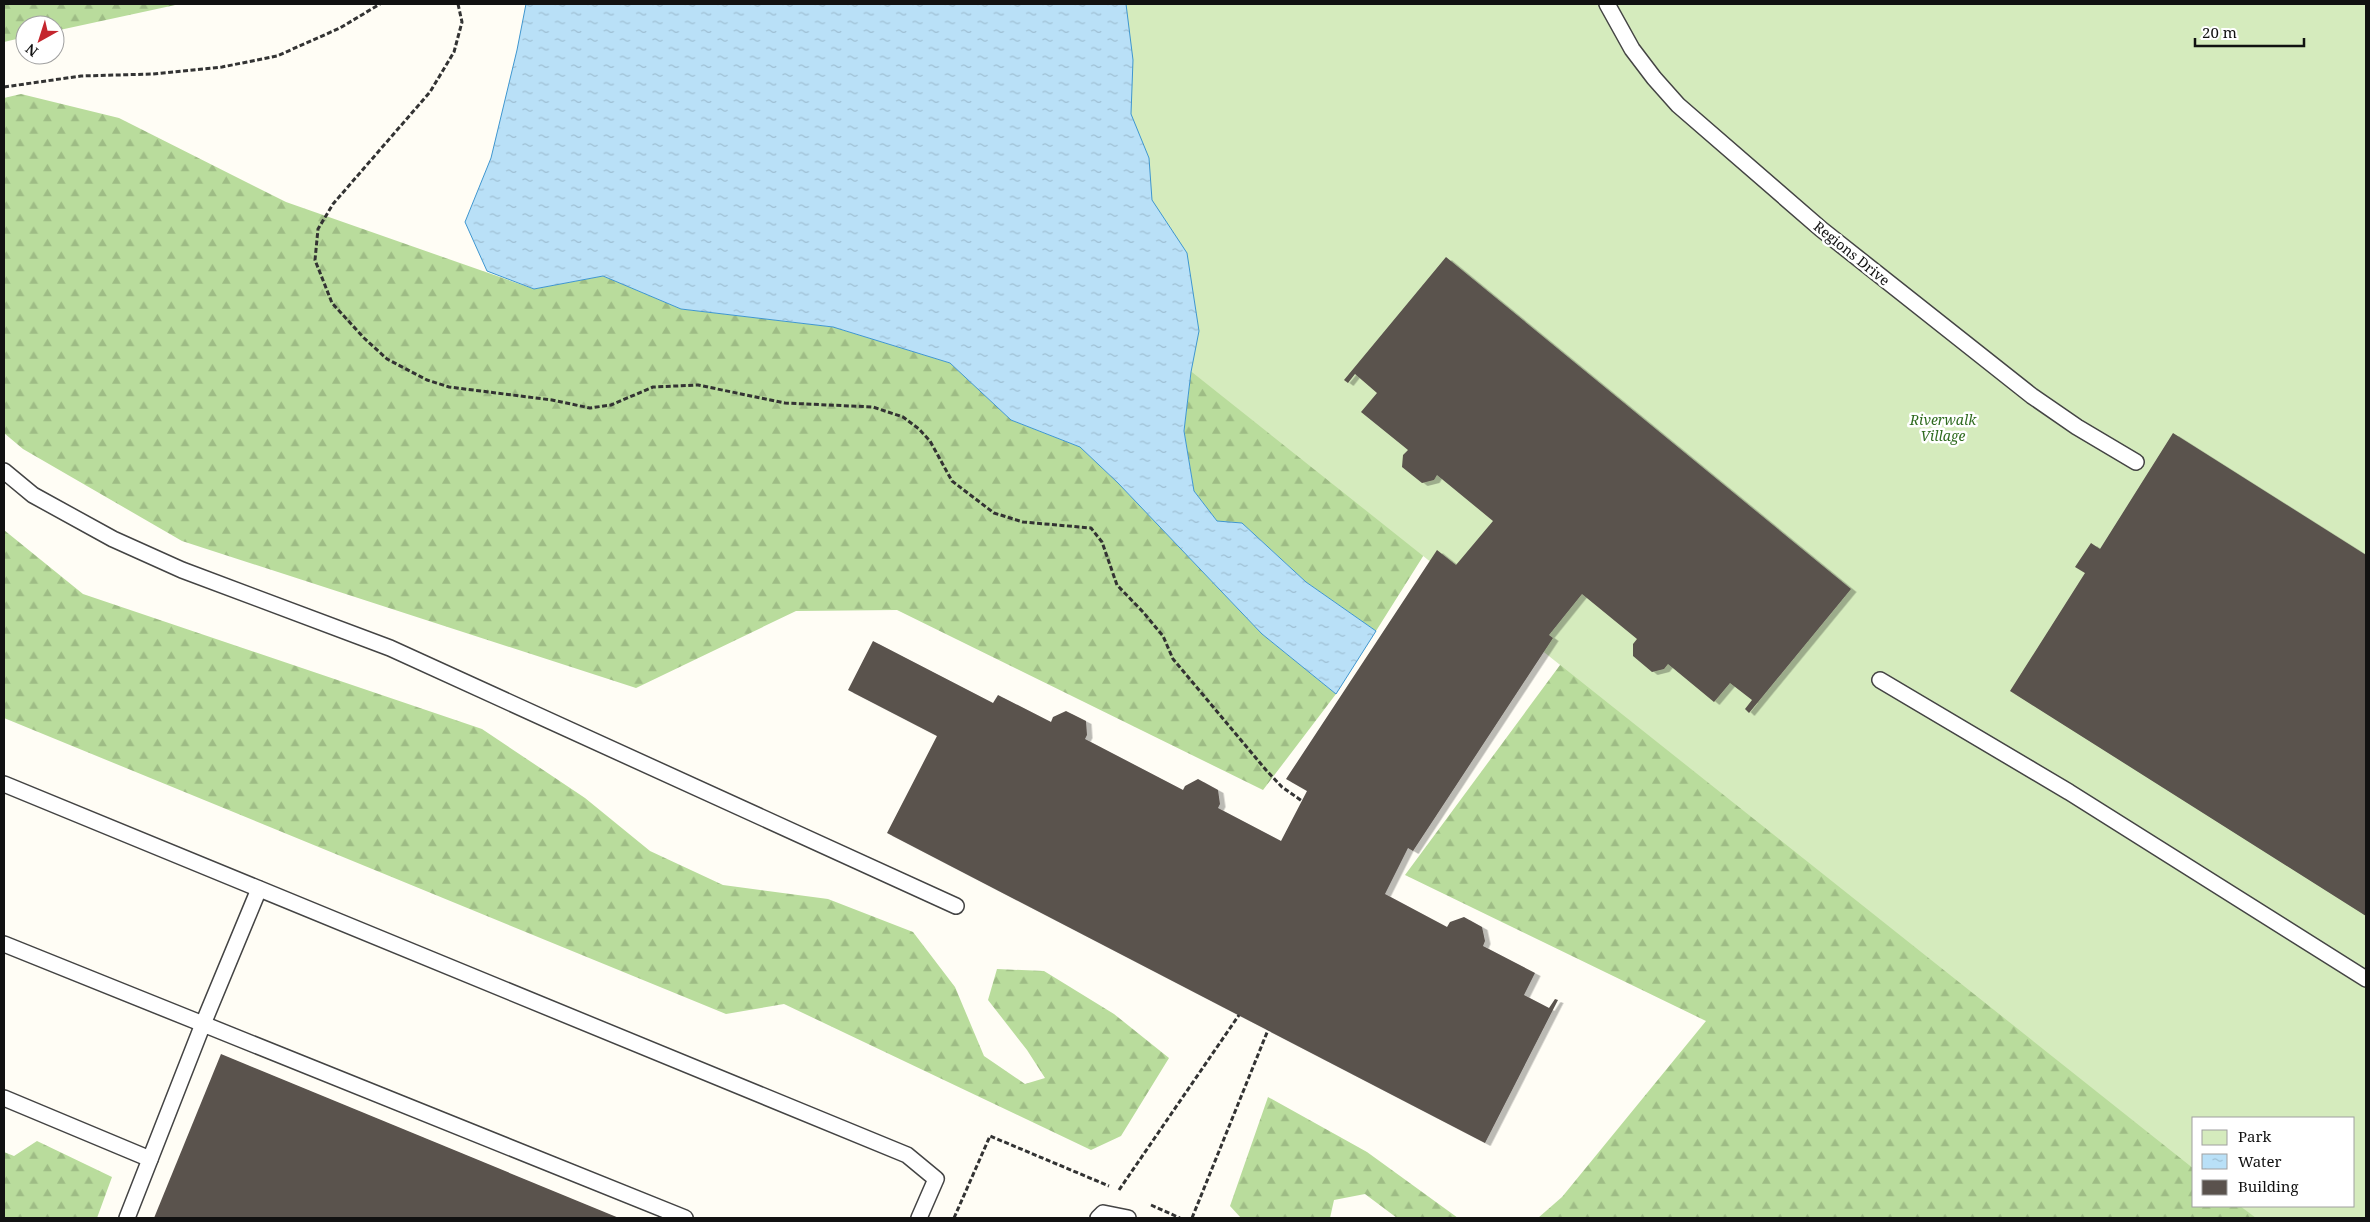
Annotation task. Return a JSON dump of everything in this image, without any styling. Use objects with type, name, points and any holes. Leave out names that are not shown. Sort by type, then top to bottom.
[{"type":"lane","name":"Regions Drive","points":[[1607,4],[1632,49],[1678,105],[1798,209],[2032,396],[2076,427],[2136,462]]},
{"type":"lane","points":[[4,471],[33,495],[113,539],[182,570],[390,648],[956,906]]},
{"type":"lane","points":[[1880,680],[2069,792],[2366,980]]},
{"type":"lane","points":[[4,784],[906,1155],[936,1178],[919,1218]]},
{"type":"lane","points":[[127,1218],[259,889]]},
{"type":"lane","points":[[4,944],[685,1218]]},
{"type":"lane","points":[[4,1098],[150,1159]]},
{"type":"lane","points":[[1101,1216],[1128,1218]]},
{"type":"path","points":[[4,87],[81,76],[154,74],[222,67],[277,56],[340,28],[380,4]]},
{"type":"path","points":[[458,4],[462,22],[454,52],[430,92],[334,204],[318,229],[315,260],[332,303],[364,338],[387,359],[427,380],[449,387],[552,400],[590,408],[611,405],[653,387],[698,385],[785,404],[873,407],[903,417],[919,428],[930,441],[952,481],[994,513],[1023,522],[1091,528],[1102,542],[1117,585],[1163,636],[1173,659],[1282,788],[1302,801]]},
{"type":"path","points":[[1101,1216],[1239,1015]]},
{"type":"path","points":[[1192,1218],[1268,1030]]},
{"type":"path","points":[[954,1218],[990,1136],[1128,1194]]},
{"type":"path","points":[[1145,1202],[1180,1218]]},
{"type":"green space","points":[[4,4],[180,4],[65,29],[65,15],[15,15],[15,39],[4,42]]},
{"type":"green space","name":"Riverwalk Village","points":[[729,4],[2366,4],[2366,1218],[2256,1218],[2241,1207],[2355,1207],[2355,1117],[2192,1117],[2192,1167]]},
{"type":"green space","points":[[21,94],[119,118],[286,202],[534,289],[603,276],[681,309],[833,327],[950,363],[1011,420],[1080,447],[1118,483],[1262,634],[1336,694],[1263,790],[897,610],[796,611],[636,688],[182,541],[23,449],[4,433],[4,98]]},
{"type":"green space","points":[[1199,331],[1444,523],[1376,631],[1306,582],[1242,523],[1217,521],[1194,491],[1184,431],[1191,372]]},
{"type":"green space","points":[[4,530],[83,594],[482,729],[585,798],[650,851],[723,885],[828,899],[913,932],[955,987],[984,1056],[1025,1084],[1045,1078],[1027,1050],[988,1000],[997,969],[1044,971],[1114,1014],[1169,1058],[1121,1136],[1091,1150],[784,1004],[726,1014],[4,718]]},
{"type":"green space","points":[[1580,638],[2366,1029],[2366,1218],[1538,1218],[1562,1197],[1706,1021],[1405,875]]},
{"type":"green space","points":[[1268,1097],[1367,1152],[1458,1218],[1397,1218],[1365,1194],[1334,1200],[1330,1218],[1241,1218],[1230,1206]]},
{"type":"green space","points":[[37,1141],[112,1177],[97,1218],[4,1218],[4,1152],[14,1156]]},
{"type":"water","points":[[526,4],[1126,4],[1133,60],[1131,114],[1149,158],[1152,200],[1187,253],[1199,331],[1191,372],[1184,431],[1194,491],[1217,521],[1242,523],[1306,582],[1376,631],[1336,694],[1262,634],[1118,483],[1080,447],[1011,420],[950,363],[833,327],[681,309],[603,276],[534,289],[487,271],[465,222],[491,158]]},
{"type":"building","points":[[1446,257],[1851,589],[1749,713],[1745,709],[1752,700],[1730,683],[1714,702],[1668,664],[1664,669],[1652,672],[1633,656],[1633,644],[1637,639],[1582,594],[1549,635],[1553,638],[1413,851],[1408,848],[1385,894],[1447,927],[1450,922],[1464,917],[1482,927],[1485,941],[1483,946],[1535,973],[1524,995],[1549,1008],[1555,999],[1558,1000],[1485,1143],[887,833],[937,736],[848,690],[873,641],[993,703],[998,695],[1051,722],[1053,717],[1066,711],[1086,721],[1087,735],[1085,739],[1183,790],[1185,786],[1198,779],[1218,790],[1220,804],[1218,808],[1281,841],[1307,791],[1286,779],[1437,550],[1456,565],[1493,521],[1437,475],[1434,480],[1422,483],[1402,467],[1403,455],[1408,450],[1361,412],[1377,393],[1355,374],[1348,383],[1344,380]]},
{"type":"building","points":[[2173,433],[2366,555],[2366,916],[2010,691],[2085,573],[2075,567],[2091,543],[2100,549]]},
{"type":"building","points":[[221,1054],[619,1218],[154,1218]]}]
